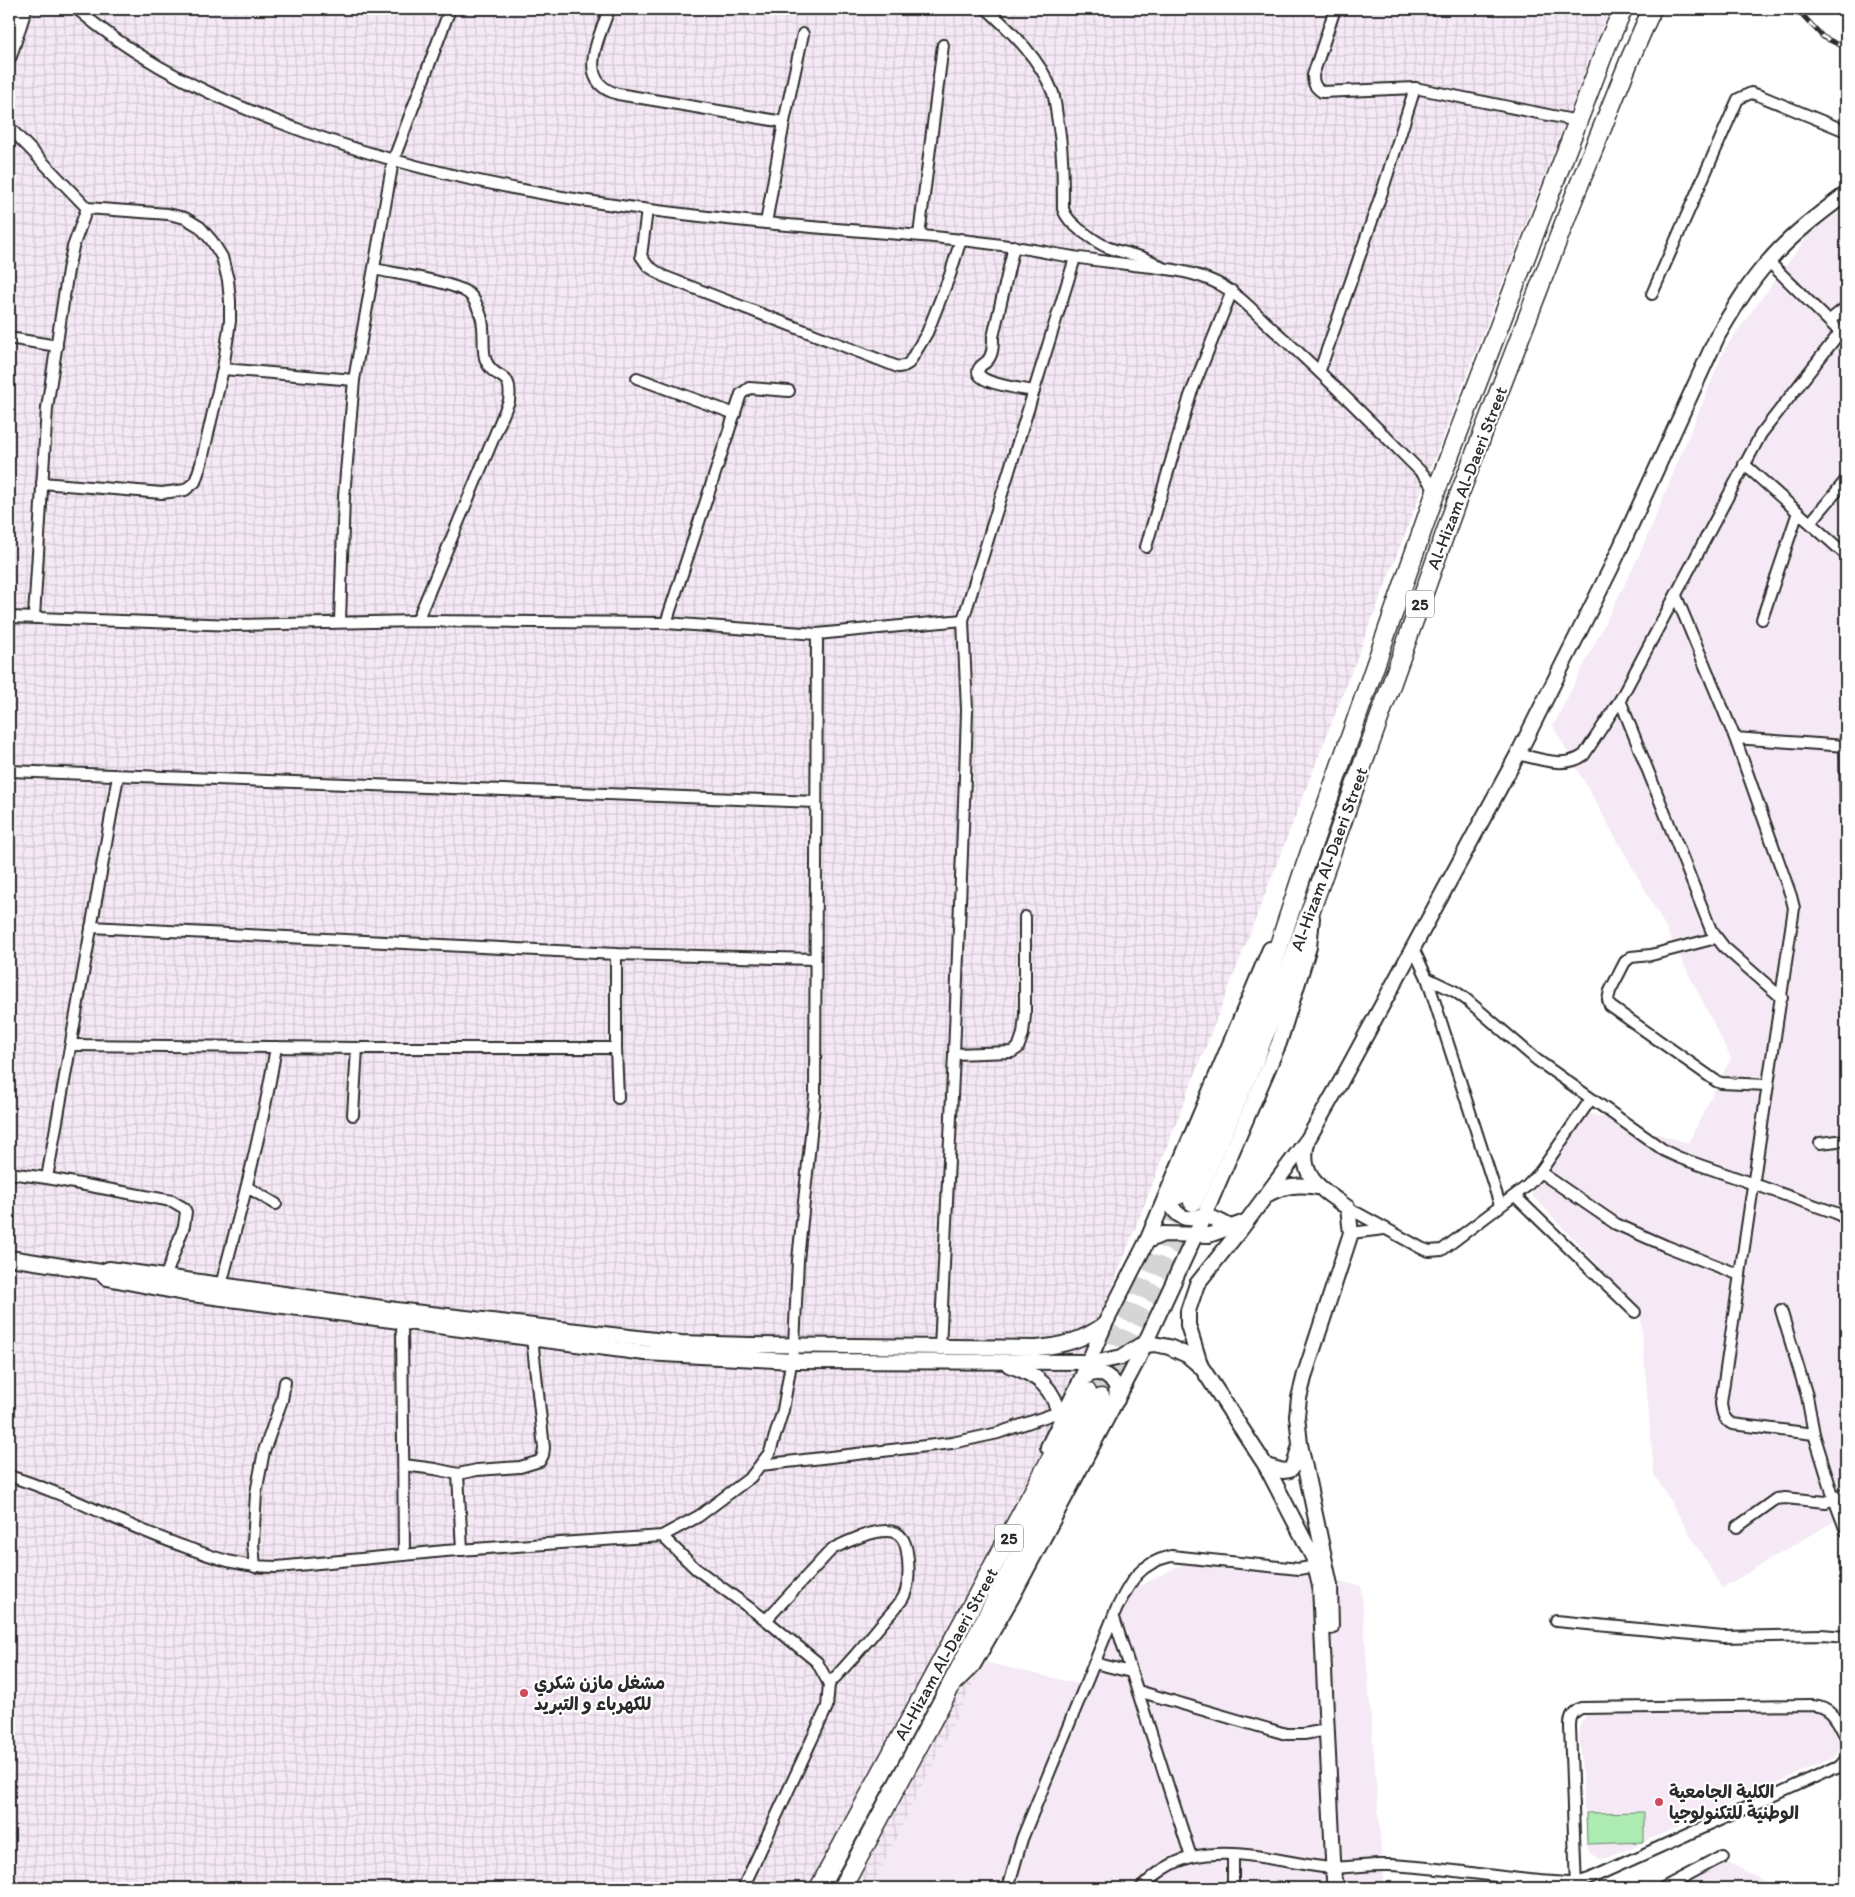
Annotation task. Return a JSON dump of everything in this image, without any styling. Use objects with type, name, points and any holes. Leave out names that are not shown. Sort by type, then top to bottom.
[{"type":"highway","name":"Al-Hizam Al-Daeri Street","points":[[1186,1202],[1268,980],[1436,491],[1510,294],[1607,44],[1623,9]]},
{"type":"highway","name":"Al-Hizam Al-Daeri Street","points":[[1186,1202],[1253,1063],[1314,903],[1456,503],[1575,195],[1652,9]]},
{"type":"highway","name":"Al-Hizam Al-Daeri Street","points":[[819,1888],[874,1785],[1096,1394]]},
{"type":"highway","name":"Al-Hizam Al-Daeri Street","points":[[842,1888],[948,1691],[1096,1394]]},
{"type":"street","points":[[9,56],[24,9]]},
{"type":"street","points":[[78,9],[117,40],[183,79],[233,104],[302,131],[393,161],[514,189],[648,210],[766,223],[961,239],[1014,246],[1075,258],[1162,268],[1201,276],[1232,291],[1320,370],[1424,475],[1436,491]]},
{"type":"street","points":[[340,621],[344,496],[354,380],[393,161],[450,9]]},
{"type":"street","points":[[610,9],[593,62],[593,73],[596,81],[602,87],[618,94],[784,122]]},
{"type":"street","points":[[987,9],[1008,28],[1037,62],[1053,94],[1060,131],[1063,209],[1065,215],[1096,242],[1108,248],[1150,259],[1162,268]]},
{"type":"street","points":[[1335,9],[1313,75],[1313,83],[1322,92],[1415,88],[1578,121]]},
{"type":"street","points":[[766,223],[784,122],[803,34]]},
{"type":"street","points":[[919,235],[943,45]]},
{"type":"street","points":[[1320,370],[1382,192],[1415,88]]},
{"type":"street","points":[[1652,294],[1738,99],[1746,95],[1758,94],[1846,131]]},
{"type":"street","points":[[9,127],[87,208],[168,214],[185,218],[200,227],[222,257],[228,280],[230,301],[230,321],[223,370],[195,482],[185,490],[162,493],[42,484]]},
{"type":"street","points":[[1338,1888],[1326,1730],[1320,1586],[1321,1564],[1307,1543],[1266,1466],[1202,1368],[1195,1352],[1188,1324],[1188,1311],[1191,1299],[1197,1284],[1308,1139],[1413,948],[1518,754],[1611,568],[1718,335],[1738,300],[1768,261],[1795,235],[1846,194]]},
{"type":"street","points":[[34,617],[47,408],[73,247],[87,208]]},
{"type":"street","points":[[648,210],[641,256],[648,266],[662,276],[898,367],[909,362],[927,333],[950,275],[961,239]]},
{"type":"street","points":[[1014,246],[993,337],[991,356],[978,369],[978,373],[980,377],[989,382],[1034,391]]},
{"type":"street","points":[[940,1349],[954,1054],[967,710],[963,620],[1075,258]]},
{"type":"street","points":[[1518,754],[1557,762],[1570,762],[1584,755],[1620,700],[1761,434],[1843,334],[1768,261]]},
{"type":"street","points":[[374,269],[454,286],[469,293],[477,305],[482,318],[485,358],[488,365],[506,379],[510,390],[508,401],[417,621]]},
{"type":"street","points":[[1146,548],[1190,396],[1232,291]]},
{"type":"street","points":[[1830,320],[1846,307]]},
{"type":"street","points":[[9,338],[57,346]]},
{"type":"street","points":[[223,370],[354,380]]},
{"type":"street","points":[[637,378],[735,414]]},
{"type":"street","points":[[666,623],[741,394],[749,388],[789,391]]},
{"type":"street","points":[[1744,464],[1846,555]]},
{"type":"street","points":[[1811,522],[1846,480]]},
{"type":"street","points":[[1762,618],[1798,512]]},
{"type":"street","points":[[1676,596],[1735,738],[1794,908],[1721,1403],[1724,1417],[1732,1424],[1814,1434]]},
{"type":"street","points":[[9,617],[235,625],[340,621],[666,623],[817,634],[963,620]]},
{"type":"street","points":[[9,1476],[73,1499],[149,1534],[230,1563],[255,1567],[277,1567],[462,1550],[662,1536],[699,1516],[751,1477],[770,1452],[777,1433],[792,1361],[799,1252],[815,1095],[817,634]]},
{"type":"street","points":[[1620,700],[1711,930],[1724,947],[1782,998]]},
{"type":"street","points":[[1735,738],[1846,743],[1846,813]]},
{"type":"street","points":[[9,771],[816,802]]},
{"type":"street","points":[[47,1178],[118,776]]},
{"type":"street","points":[[954,1054],[1012,1052],[1021,1043],[1025,1015],[1024,917]]},
{"type":"street","points":[[91,927],[616,954],[815,959]]},
{"type":"street","points":[[1716,938],[1651,955],[1631,957],[1625,962],[1610,991],[1608,1000],[1610,1006],[1716,1081],[1721,1083],[1768,1085]]},
{"type":"street","points":[[1413,948],[1427,978],[1500,1205]]},
{"type":"street","points":[[616,954],[618,1098]]},
{"type":"street","points":[[1427,978],[1456,992],[1537,1060],[1665,1150],[1680,1158],[1846,1219]]},
{"type":"street","points":[[71,1045],[616,1048]]},
{"type":"street","points":[[221,1285],[269,1093],[276,1047]]},
{"type":"street","points":[[353,1115],[357,1048]]},
{"type":"street","points":[[1308,1139],[1304,1160],[1311,1178],[1318,1187],[1348,1208],[1421,1248],[1429,1251],[1442,1250],[1500,1205],[1515,1196],[1540,1172],[1591,1099]]},
{"type":"street","points":[[1820,1143],[1846,1140]]},
{"type":"street","points":[[1540,1172],[1616,1224],[1740,1275]]},
{"type":"street","points":[[9,1173],[47,1178],[172,1201],[184,1208],[186,1212],[184,1226],[165,1278]]},
{"type":"street","points":[[1265,1196],[1281,1187],[1302,1184],[1318,1187]]},
{"type":"street","points":[[247,1187],[276,1204]]},
{"type":"street","points":[[1515,1196],[1635,1312]]},
{"type":"street","points":[[1186,1202],[1230,1226]]},
{"type":"street","points":[[1136,1363],[1195,1235],[1186,1202]]},
{"type":"street","points":[[1096,1394],[1088,1362],[1105,1324],[1147,1241],[1186,1202]]},
{"type":"street","points":[[1336,1868],[1331,1599],[1321,1564],[1300,1444],[1297,1416],[1299,1398],[1351,1233],[1348,1208]]},
{"type":"street","points":[[1147,1241],[1163,1234],[1195,1235],[1217,1233],[1230,1226],[1245,1222]]},
{"type":"street","points":[[1351,1233],[1384,1229]]},
{"type":"street","points":[[9,1258],[101,1272],[108,1269],[396,1310],[645,1339],[715,1345],[940,1349],[998,1361],[1088,1362],[1115,1359],[1145,1344],[1159,1344],[1187,1355],[1202,1368]]},
{"type":"street","points":[[101,1272],[107,1278],[184,1293],[645,1354],[792,1361],[962,1355],[1054,1347],[1083,1338],[1105,1324]]},
{"type":"street","points":[[1781,1310],[1807,1396],[1814,1434],[1846,1531]]},
{"type":"street","points":[[402,1322],[404,1555]]},
{"type":"street","points":[[404,1465],[458,1474],[477,1470],[520,1467],[540,1461],[544,1448],[532,1338]]},
{"type":"street","points":[[761,1465],[952,1443],[1060,1416],[1096,1394],[1136,1363],[1169,1347]]},
{"type":"street","points":[[931,1684],[938,1656],[950,1629],[1060,1416],[1050,1391],[1036,1376],[998,1361]]},
{"type":"street","points":[[255,1567],[253,1544],[256,1493],[264,1451],[282,1400],[285,1382]]},
{"type":"street","points":[[1266,1466],[1283,1471],[1290,1470],[1297,1456],[1300,1444]]},
{"type":"street","points":[[458,1474],[462,1550]]},
{"type":"street","points":[[1737,1527],[1776,1498],[1826,1502],[1846,1494]]},
{"type":"street","points":[[766,1620],[832,1548],[882,1531],[889,1531],[899,1535],[905,1545],[908,1564],[908,1580],[903,1598],[857,1654],[829,1684]]},
{"type":"street","points":[[662,1536],[695,1568],[766,1620],[816,1662],[829,1684],[827,1707],[743,1888]]},
{"type":"street","points":[[1008,1888],[1022,1839],[1094,1663],[1134,1576],[1145,1566],[1158,1559],[1178,1556],[1299,1569],[1321,1564]]},
{"type":"street","points":[[1114,1618],[1191,1857]]},
{"type":"street","points":[[1556,1621],[1723,1637],[1820,1635],[1846,1637]]},
{"type":"street","points":[[1094,1663],[1131,1672]]},
{"type":"street","points":[[1138,1691],[1286,1734],[1304,1734],[1326,1730]]},
{"type":"street","points":[[1576,1885],[1570,1727],[1570,1718],[1574,1711],[1581,1708],[1814,1705],[1830,1710],[1846,1737]]},
{"type":"street","points":[[1141,1888],[1156,1874],[1170,1865],[1191,1857],[1211,1854],[1233,1854],[1336,1868],[1387,1865],[1576,1885],[1839,1766],[1846,1758]]},
{"type":"street","points":[[1233,1854],[1233,1888]]},
{"type":"street","points":[[1663,1888],[1722,1856]]},
{"type":"shaded area","points":[[9,9],[1609,9],[1084,1360],[984,1662],[871,1888],[9,1888]]},
{"type":"shaded area","points":[[1846,207],[1846,1537],[1838,1519],[1722,1588],[1654,1474],[1640,1309],[1532,1195],[1576,1109],[1688,1143],[1731,1058],[1658,913],[1553,726],[1639,556],[1725,348],[1810,233]]},
{"type":"shaded area","points":[[1202,1554],[1361,1586],[1384,1888],[871,1888],[984,1662],[1083,1685],[1130,1591]]},
{"type":"shaded area","name":"الكلية الجامعية الوطنية للتكنولوجيا","points":[[1821,1712],[1828,1718],[1840,1743],[1834,1757],[1608,1858],[1601,1859],[1590,1853],[1587,1848],[1579,1727],[1588,1714]]},
{"type":"shaded area","points":[[1724,1860],[1779,1888],[1647,1888]]},
{"type":"green space","points":[[1644,1812],[1644,1842],[1587,1844],[1586,1813]]},
{"type":"tunnel","points":[[1087,1392],[1178,1195]]},
{"type":"tunnel","points":[[1101,1398],[1193,1202]]},
{"type":"railway","points":[[1797,9],[1823,37],[1846,48]]},
{"type":"place","name":"مشغل مازن شكري للكهرباء و التبريد","points":[[524,1693]]},
{"type":"place","name":"الكلية الجامعية الوطنية للتكنولوجيا","points":[[1659,1802]]}]
